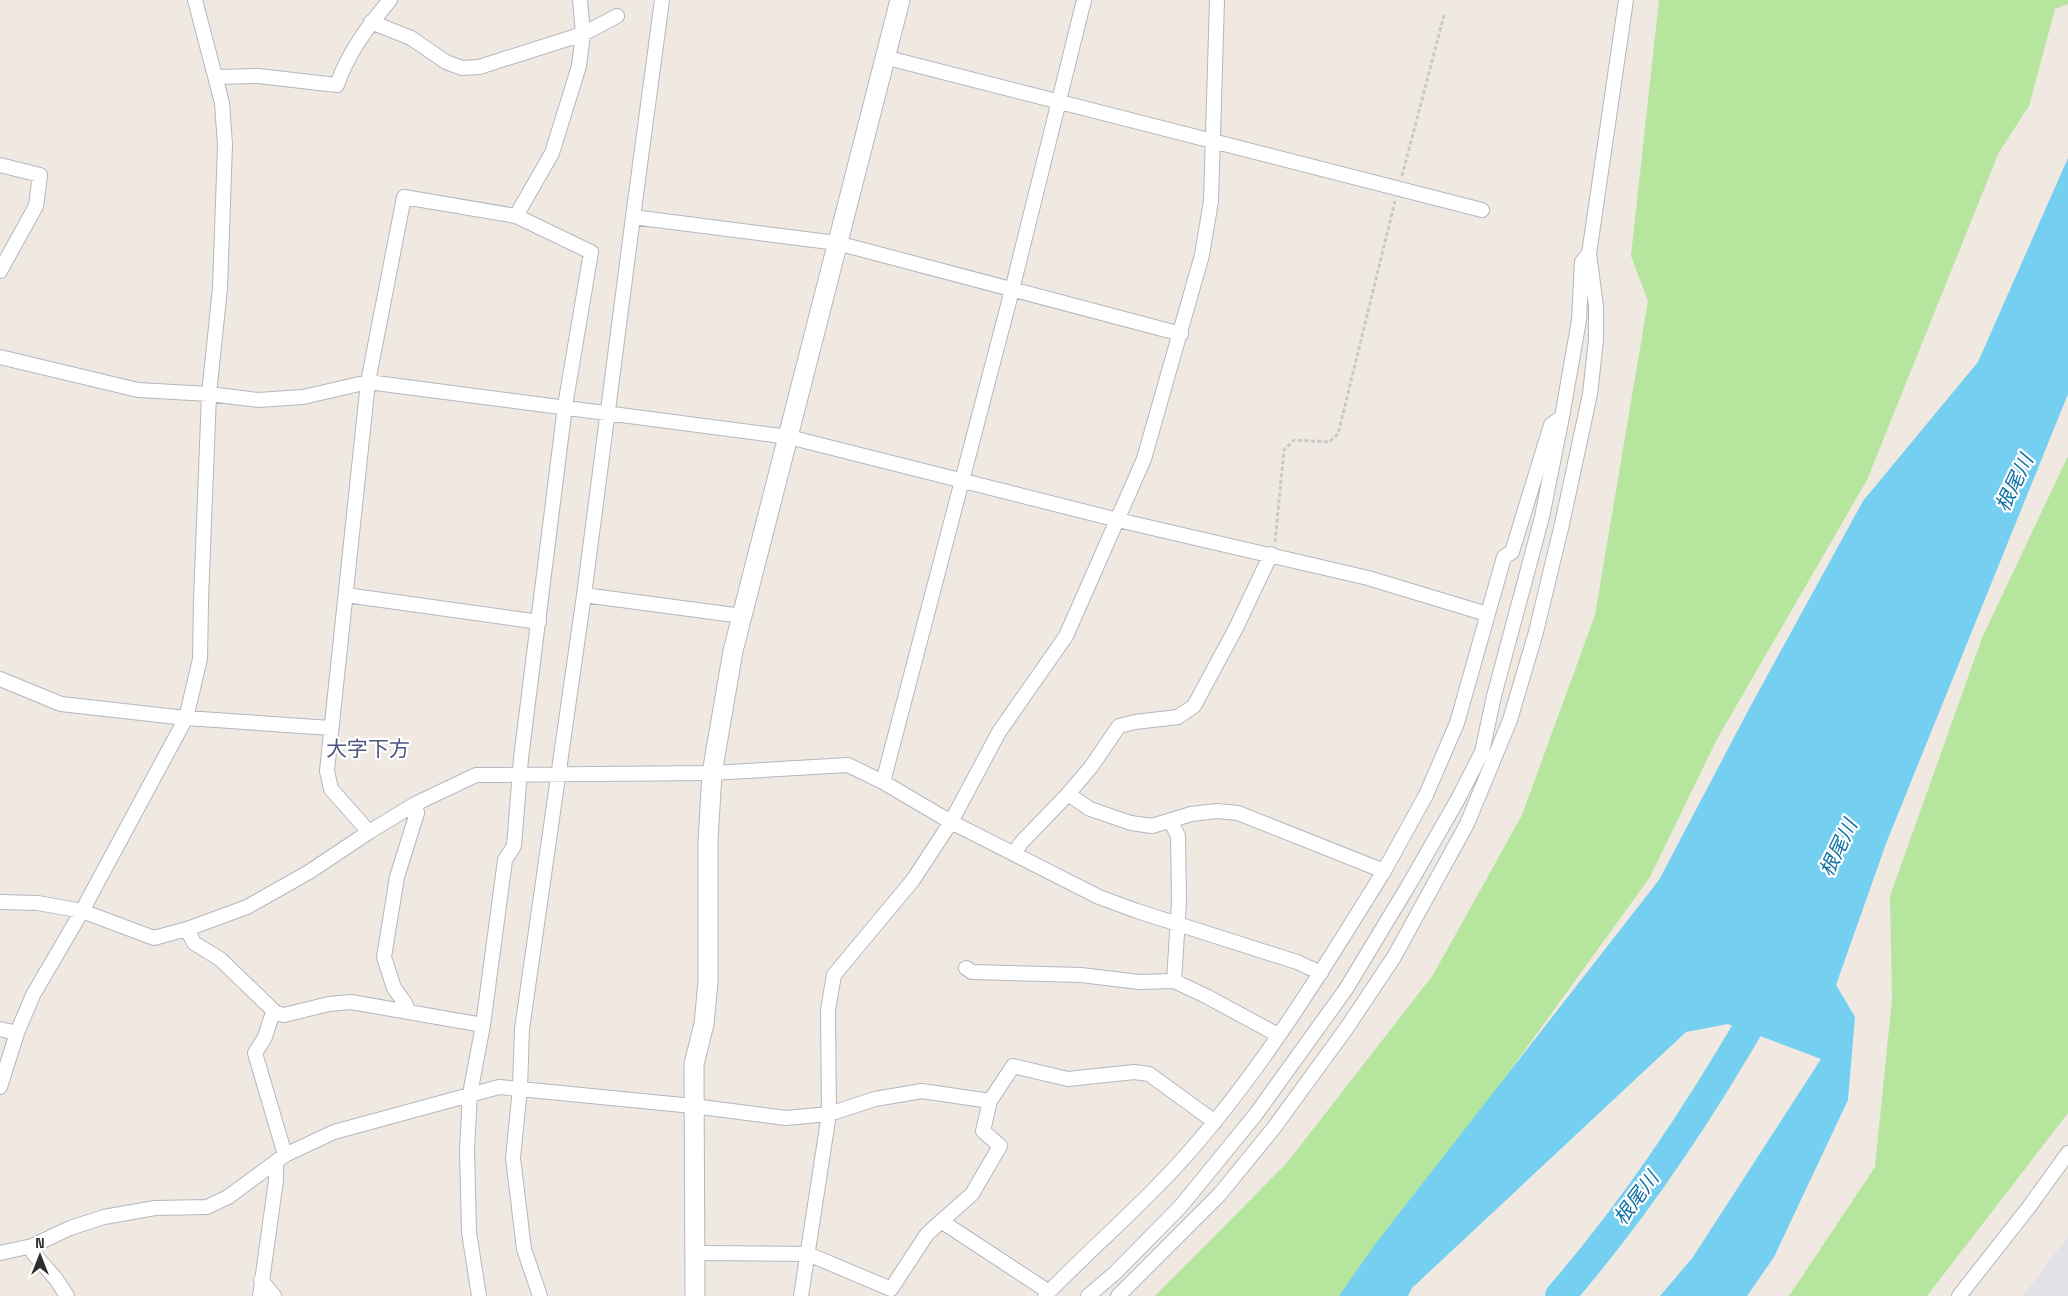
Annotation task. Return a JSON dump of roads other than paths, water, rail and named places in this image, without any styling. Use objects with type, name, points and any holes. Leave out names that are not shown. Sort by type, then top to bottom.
[{"type":"street","points":[[0,1087],[17,1033],[33,995],[82,911],[186,718],[200,659],[200,600],[209,394],[220,288],[224,145],[222,103],[195,0]]},
{"type":"street","points":[[216,77],[258,76],[337,85],[344,64],[371,22],[390,0]]},
{"type":"street","points":[[516,216],[552,153],[579,66],[583,34],[580,0]]},
{"type":"street","points":[[540,1296],[524,1249],[513,1158],[520,1088],[522,1029],[584,595],[606,412],[662,0]]},
{"type":"street","points":[[695,1296],[694,1064],[704,1024],[708,982],[708,841],[712,773],[733,650],[789,437],[884,56],[900,0]]},
{"type":"street","points":[[882,782],[1012,290],[1084,0]]},
{"type":"street","points":[[801,1296],[828,1114],[828,1010],[834,975],[914,880],[951,822],[999,732],[1066,636],[1144,460],[1202,255],[1211,202],[1217,0]]},
{"type":"street","points":[[1118,1296],[1220,1194],[1273,1129],[1346,1029],[1394,957],[1467,824],[1510,720],[1536,632],[1574,472],[1590,394],[1596,340],[1596,306],[1589,254],[1626,0]]},
{"type":"street","points":[[371,22],[411,38],[446,62],[462,68],[479,67],[583,34],[616,16]]},
{"type":"street","points":[[884,56],[1398,190],[1482,210]]},
{"type":"street","points":[[0,165],[40,175],[36,206],[0,271]]},
{"type":"street","points":[[369,832],[331,789],[327,771],[368,382],[404,197],[516,216],[591,252],[565,406],[521,758],[514,846],[504,860],[483,1025],[470,1094],[467,1150],[469,1232],[479,1296]]},
{"type":"street","points":[[632,217],[837,243],[1181,334]]},
{"type":"street","points":[[1088,1296],[1115,1273],[1181,1206],[1256,1114],[1346,988],[1458,799],[1482,752],[1494,696],[1542,517],[1562,417],[1578,320],[1582,262],[1589,254]]},
{"type":"street","points":[[0,357],[138,390],[209,394],[258,400],[303,397],[368,382],[565,406],[789,437],[1118,520],[1368,578],[1486,614]]},
{"type":"street","points":[[941,1221],[1047,1294],[1182,1161],[1214,1122],[1321,973],[1384,871],[1426,795],[1457,723],[1486,614],[1504,556],[1512,552],[1551,425],[1562,417]]},
{"type":"street","points":[[1015,854],[1020,844],[1091,767],[1120,726],[1135,722],[1178,717],[1194,706],[1236,628],[1271,554]]},
{"type":"street","points":[[346,595],[539,622]]},
{"type":"street","points":[[584,595],[742,616]]},
{"type":"street","points":[[0,679],[61,704],[186,718],[331,728]]},
{"type":"street","points":[[0,902],[38,903],[82,911],[154,938],[187,929],[246,907],[310,872],[369,832],[416,804],[476,775],[712,773],[848,765],[882,782],[951,822],[1099,897],[1297,962],[1321,973]]},
{"type":"street","points":[[1068,794],[1090,810],[1131,823],[1152,826],[1171,822],[1191,814],[1217,811],[1238,813],[1384,871]]},
{"type":"street","points":[[408,1011],[405,1003],[394,988],[384,957],[397,877],[417,813],[416,804]]},
{"type":"street","points":[[1171,822],[1178,836],[1178,923],[1174,981]]},
{"type":"street","points":[[187,929],[194,943],[220,959],[276,1014],[284,1015],[329,1004],[351,1002],[483,1025]]},
{"type":"street","points":[[966,968],[972,972],[1081,975],[1139,982],[1174,981],[1278,1035]]},
{"type":"street","points":[[260,1296],[276,1180],[281,1159],[255,1053],[265,1037],[271,1018],[276,1014]]},
{"type":"street","points":[[0,1028],[17,1033]]},
{"type":"street","points":[[694,1253],[808,1254],[891,1289],[927,1234],[972,1194],[1000,1146],[983,1131],[990,1101],[1013,1066],[1068,1079],[1134,1072],[1149,1074],[1214,1122]]},
{"type":"street","points":[[0,1253],[32,1246],[70,1228],[104,1217],[155,1208],[207,1207],[228,1197],[281,1159],[334,1132],[499,1087],[693,1106],[786,1118],[828,1114],[876,1099],[922,1091],[990,1101]]},
{"type":"street","points":[[1959,1296],[2068,1153]]},
{"type":"street","points":[[32,1246],[33,1253],[68,1296]]},
{"type":"street","points":[[261,1280],[274,1296]]},
{"type":"water","points":[[2068,158],[2068,394],[1887,841],[1836,985],[1855,1017],[1848,1100],[1774,1257],[1747,1296],[1660,1296],[1693,1257],[1821,1059],[1728,1024],[1686,1032],[1412,1288],[1408,1296],[1339,1296],[1376,1243],[1659,880],[1750,707],[1863,501],[1978,362]]},
{"type":"waterway","name":"根尾川","points":[[1560,1296],[1618,1225],[1671,1151],[1721,1074],[1767,995]]},
{"type":"district","name":"大字下方","points":[[368,749]]}]
